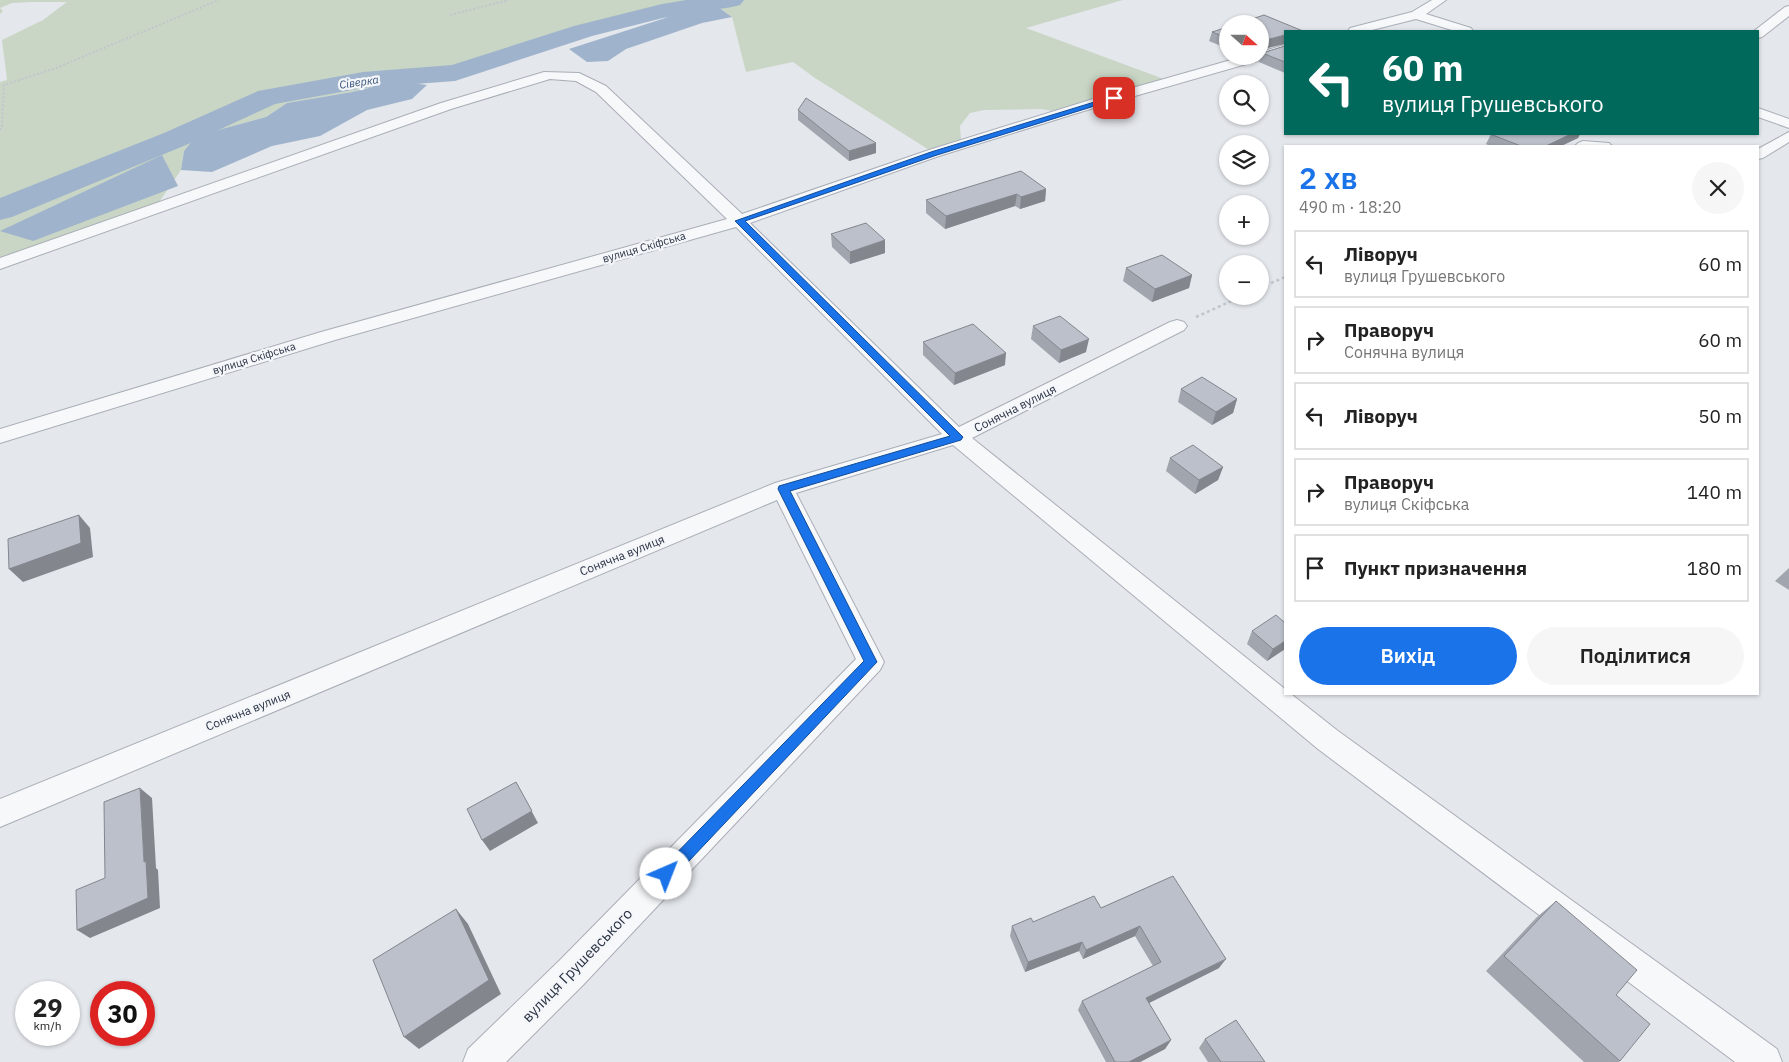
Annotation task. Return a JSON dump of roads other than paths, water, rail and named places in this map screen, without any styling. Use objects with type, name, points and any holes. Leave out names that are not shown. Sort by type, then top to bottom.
[{"type":"street","points":[[1358,30],[1416,15],[1440,0]]},
{"type":"street","points":[[1759,33],[1789,10]]},
{"type":"street","points":[[1416,15],[1464,30]]},
{"type":"street","name":"вулиця Скіфська","points":[[0,436],[328,336],[740,221],[934,153],[1095,103],[1284,50]]},
{"type":"street","points":[[0,264],[446,106],[549,75],[579,77],[601,89],[740,221],[957,437],[1328,740],[1764,1062]]},
{"type":"street","points":[[1759,112],[1789,124]]},
{"type":"street","points":[[1759,155],[1789,136]]},
{"type":"street","name":"Сонячна вулиця","points":[[0,813],[783,489],[957,437],[1177,326]]},
{"type":"street","name":"вулиця Грушевського","points":[[481,1062],[571,973],[871,662],[783,489]]},
{"type":"water","points":[[715,5],[732,17],[702,23],[626,49],[608,61],[587,62],[569,49],[687,11]]},
{"type":"water","points":[[398,81],[427,85],[412,99],[367,110],[320,136],[272,146],[212,172],[181,170],[184,151],[196,136],[266,117],[287,103],[352,92]]},
{"type":"water","points":[[162,155],[178,186],[33,241],[0,231]]},
{"type":"waterway","name":"Сіверка","points":[[0,210],[175,139],[268,97],[363,80],[455,73],[583,31],[662,11],[732,0]]}]
